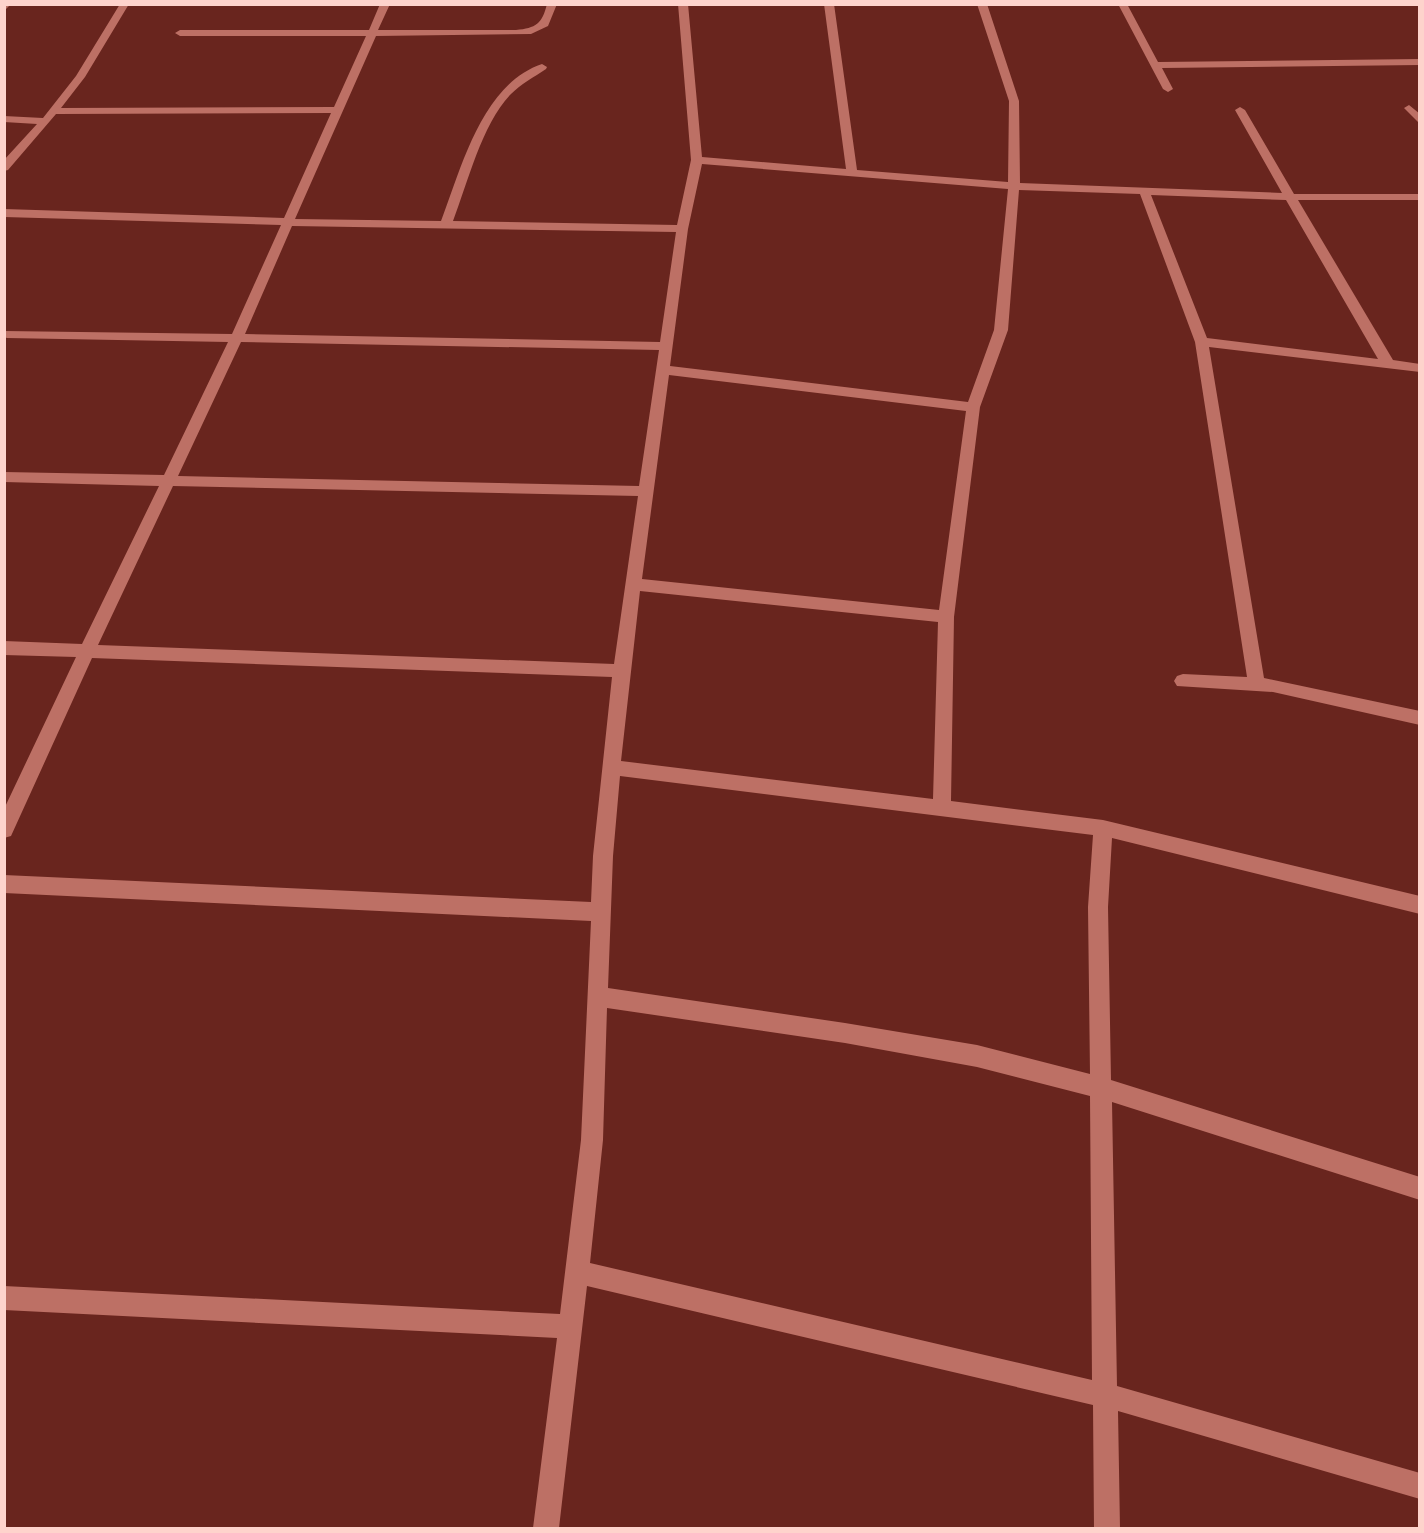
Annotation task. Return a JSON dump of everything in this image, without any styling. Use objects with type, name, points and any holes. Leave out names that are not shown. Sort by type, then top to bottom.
[{"type":"street","points":[[4,168],[80,77],[125,4]]},
{"type":"street","points":[[4,830],[236,339],[385,4]]},
{"type":"street","points":[[180,33],[534,32],[548,22],[552,4]]},
{"type":"street","points":[[546,1528],[592,1140],[601,912],[621,671],[682,229],[697,160],[683,4]]},
{"type":"street","points":[[830,4],[852,173]]},
{"type":"street","points":[[942,808],[946,617],[973,406],[1001,330],[1014,186],[1014,101],[982,4]]},
{"type":"street","points":[[1122,4],[1168,89]]},
{"type":"street","points":[[1155,65],[1419,62]]},
{"type":"street","points":[[446,225],[485,126],[498,103],[508,91],[542,67]]},
{"type":"street","points":[[1409,108],[1419,121]]},
{"type":"street","points":[[53,111],[337,111]]},
{"type":"street","points":[[1240,111],[1388,364]]},
{"type":"street","points":[[4,119],[45,121]]},
{"type":"street","points":[[697,160],[1014,186],[1290,197],[1419,197]]},
{"type":"street","points":[[1144,192],[1202,342],[1257,684]]},
{"type":"street","points":[[4,213],[287,222],[682,229]]},
{"type":"street","points":[[7,334],[666,346]]},
{"type":"street","points":[[1202,342],[1419,368]]},
{"type":"street","points":[[663,370],[973,406]]},
{"type":"street","points":[[4,477],[646,491]]},
{"type":"street","points":[[633,584],[946,617]]},
{"type":"street","points":[[4,648],[86,653],[621,671]]},
{"type":"street","points":[[1183,681],[1273,685],[1419,718]]},
{"type":"street","points":[[612,767],[1103,828],[1419,905]]},
{"type":"street","points":[[1103,828],[1098,907],[1107,1528]]},
{"type":"street","points":[[4,884],[601,912]]},
{"type":"street","points":[[597,996],[845,1032],[976,1056],[1101,1088],[1419,1189]]},
{"type":"street","points":[[578,1272],[1105,1395],[1419,1486]]},
{"type":"street","points":[[4,1298],[571,1327]]}]
